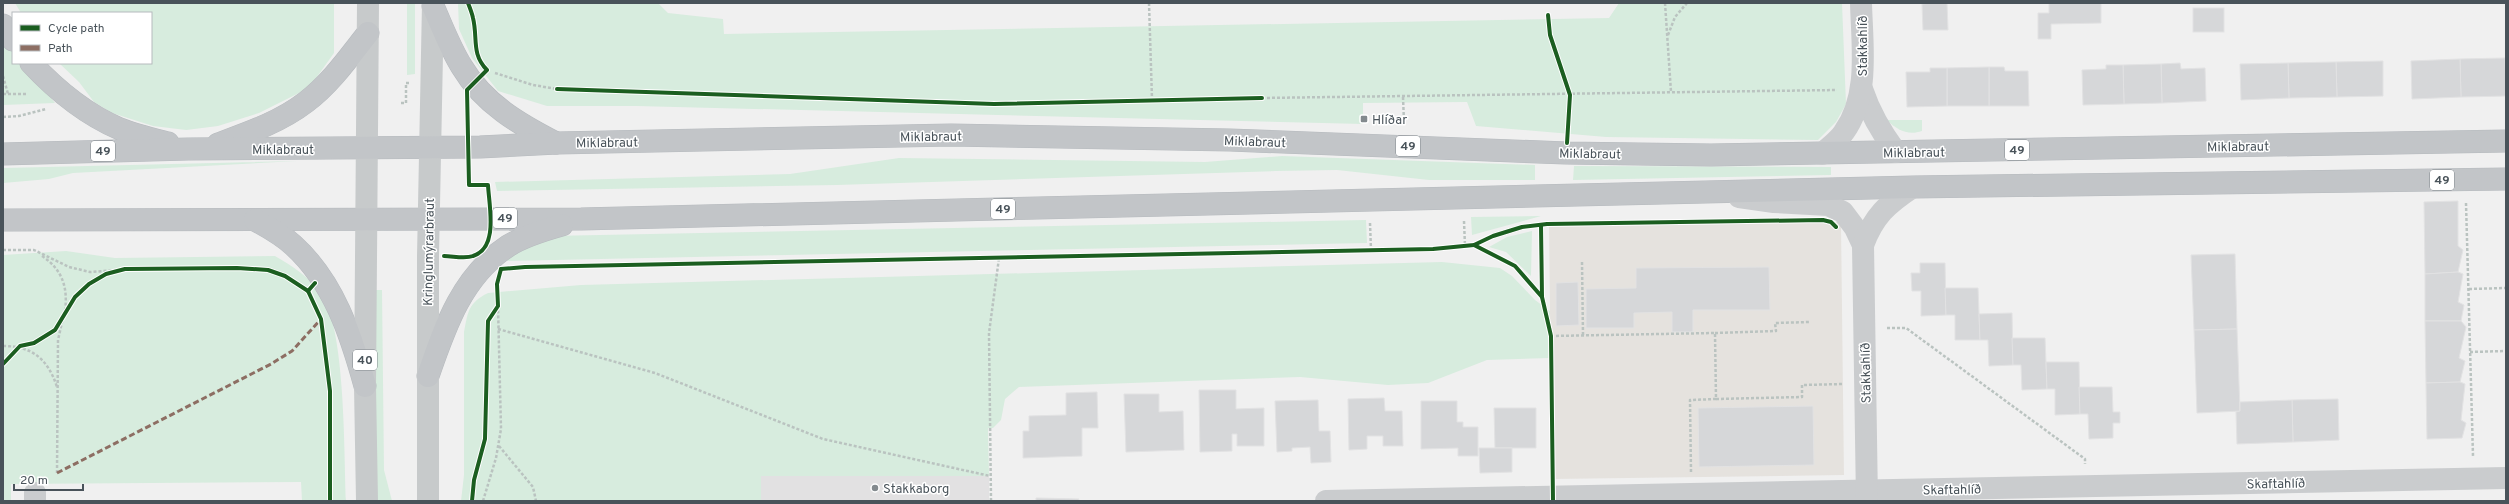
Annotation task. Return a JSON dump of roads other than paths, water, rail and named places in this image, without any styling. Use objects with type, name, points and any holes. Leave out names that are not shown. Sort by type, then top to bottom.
[{"type":"highway","points":[[433,4],[461,66],[473,84],[502,112],[522,126],[557,143]]},
{"type":"highway","points":[[3,25],[12,38]]},
{"type":"highway","points":[[32,64],[51,85],[95,116],[121,130],[196,149],[249,133],[298,108],[325,85],[368,33]]},
{"type":"highway","name":"Miklabraut","points":[[3,154],[196,149],[430,148],[557,143],[951,135],[1237,140],[1566,153],[1822,154],[2506,141]]},
{"type":"highway","name":"49","points":[[3,220],[255,220],[367,218],[581,219],[1913,187],[2506,179]]},
{"type":"highway","points":[[428,376],[447,321],[468,284],[480,269],[508,246],[534,234],[581,219]]},
{"type":"highway","points":[[255,220],[293,245],[327,286],[343,317],[365,386]]},
{"type":"main road","name":"40","points":[[367,501],[365,386],[368,3]]},
{"type":"main road","name":"Kringlumýrarbraut","points":[[428,501],[428,218],[433,4]]},
{"type":"street","name":"Stakkahlíð","points":[[1822,154],[1844,133],[1855,111],[1862,89],[1862,3]]},
{"type":"street","name":"Stakkahlíð","points":[[1862,89],[1870,112],[1881,133],[1896,152]]},
{"type":"street","name":"Stakkahlíð","points":[[1863,246],[1870,228],[1888,203],[1913,187]]},
{"type":"street","name":"Stakkahlíð","points":[[1708,192],[1774,202],[1828,205],[1843,212],[1855,228],[1863,246],[1867,496]]},
{"type":"street","name":"Skaftahlíð","points":[[1326,501],[1692,494],[1867,496],[2087,487],[2506,478]]},
{"type":"place","name":"Hlíðar","points":[[1364,119]]},
{"type":"place","name":"Stakkaborg","points":[[875,488]]}]
